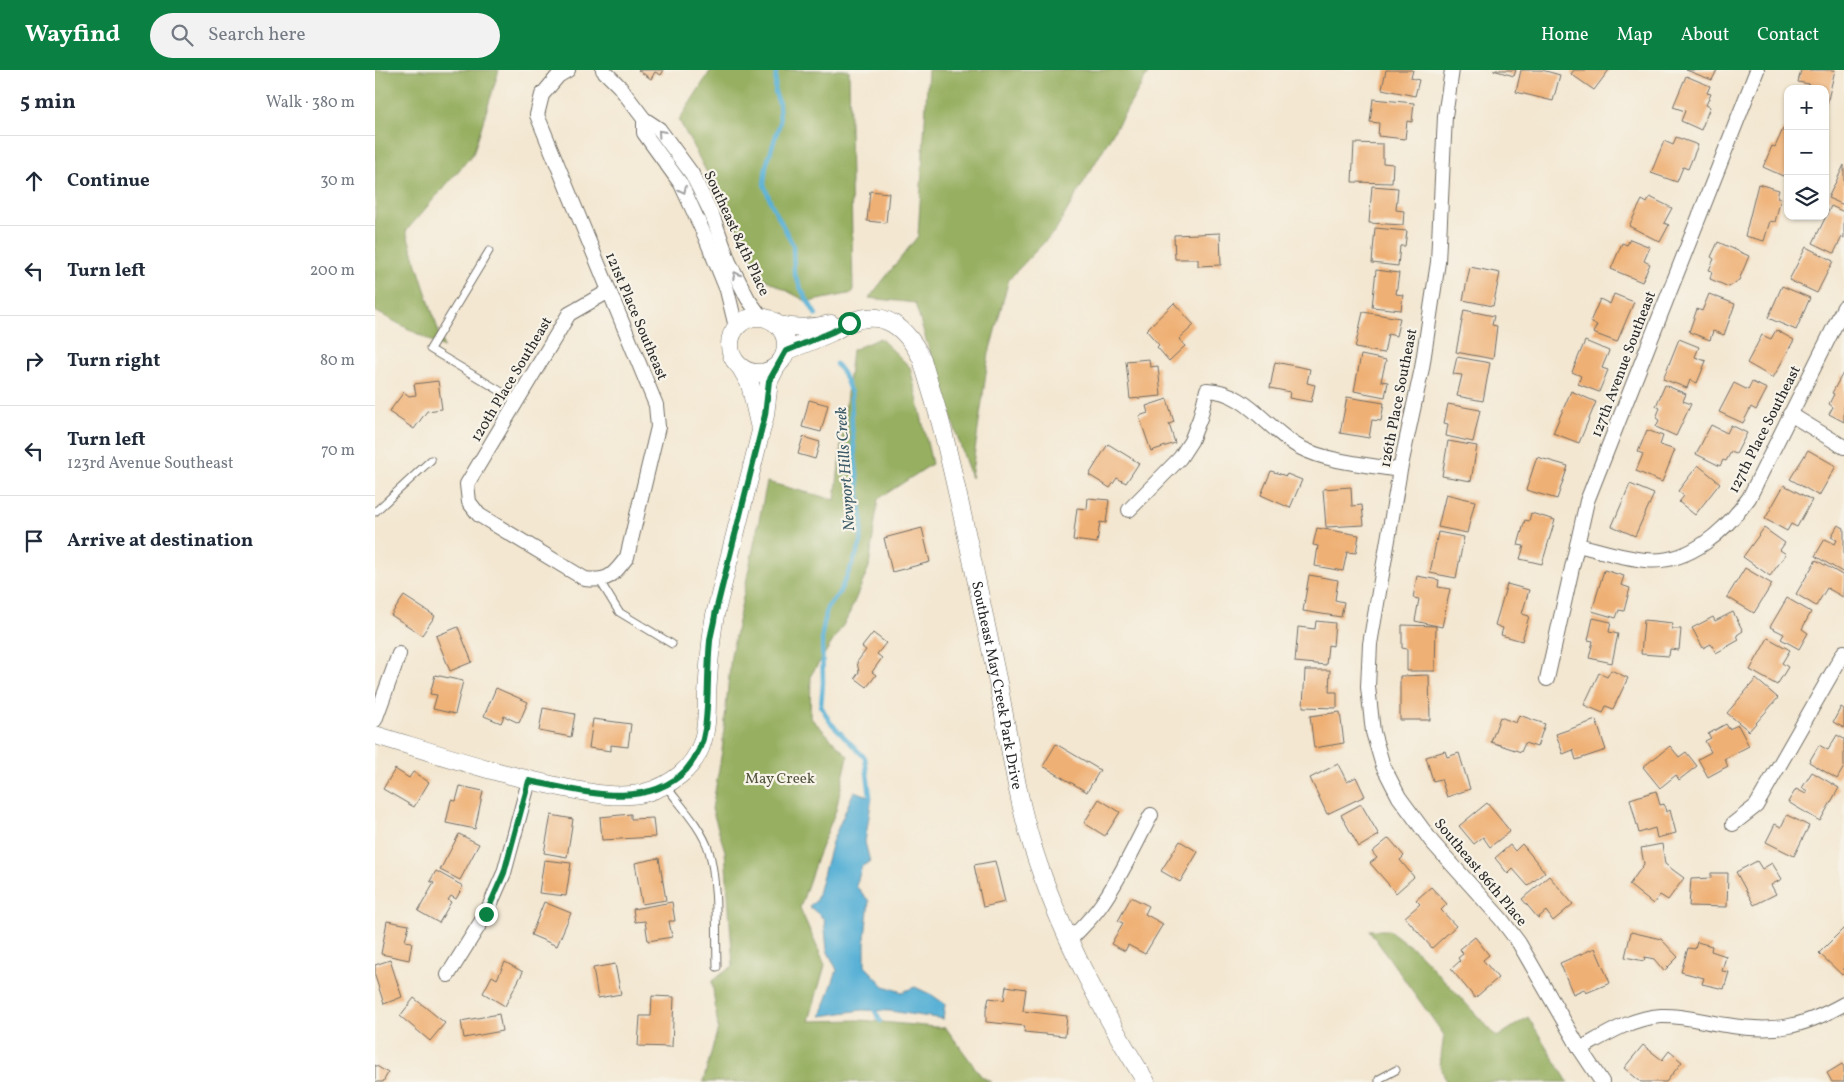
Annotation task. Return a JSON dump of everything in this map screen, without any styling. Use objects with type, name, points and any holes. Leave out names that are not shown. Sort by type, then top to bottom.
[{"type":"street","name":"121st Place Southeast","points":[[567,70],[558,76],[542,95],[537,115],[656,404],[658,427],[627,557],[616,573],[601,581]]},
{"type":"street","name":"Southeast 84th Place","points":[[603,70],[619,86],[644,119],[659,128],[692,174],[713,217],[729,262],[748,299],[761,317]]},
{"type":"street","name":"126th Place Southeast","points":[[1373,732],[1368,687],[1370,644],[1400,470],[1422,368],[1438,262],[1445,116],[1451,70]]},
{"type":"street","name":"127th Avenue Southeast","points":[[1547,679],[1587,501],[1757,70]]},
{"type":"street","name":"Southeast 84th Place","points":[[644,119],[644,133],[681,184],[705,236],[727,290],[736,327]]},
{"type":"street","name":"120th Place Southeast","points":[[601,581],[585,579],[479,515],[469,502],[467,484],[569,314],[609,291]]},
{"type":"street","name":"127th Place Southeast","points":[[1577,545],[1645,560],[1663,560],[1678,556],[1705,544],[1737,514],[1749,498],[1844,307]]},
{"type":"street","points":[[375,735],[529,781],[589,792],[618,795],[643,793],[666,786],[681,775],[693,761],[702,744],[705,729],[712,632],[761,432],[765,415],[769,381],[786,351],[783,332],[778,325],[770,319],[751,317],[736,327],[731,335],[730,344],[731,353],[735,361],[750,384],[761,432]]},
{"type":"street","name":"Southeast May Creek Park Drive","points":[[786,351],[849,323],[861,319],[878,319],[889,322],[909,336],[922,359],[944,435],[1033,848],[1070,940],[1111,1023],[1146,1082]]},
{"type":"street","name":"Southeast May Creek Park Drive","points":[[778,325],[796,329],[815,328],[835,323],[849,323]]},
{"type":"street","points":[[741,368],[759,373],[776,367]]},
{"type":"street","points":[[1129,510],[1180,458],[1191,441],[1200,418],[1207,390],[1220,390],[1242,401],[1301,448],[1328,457],[1400,470]]},
{"type":"street","points":[[1790,414],[1844,447]]},
{"type":"street","points":[[1733,824],[1756,806],[1844,652]]},
{"type":"street","points":[[375,720],[399,654]]},
{"type":"street","name":"Southeast 86th Place","points":[[1373,732],[1383,766],[1399,796],[1432,842],[1501,919],[1519,943],[1580,1049],[1602,1082]]},
{"type":"street","points":[[448,975],[486,914],[504,873],[529,781]]},
{"type":"street","points":[[1070,940],[1091,919],[1114,886],[1151,815]]},
{"type":"street","points":[[1580,1049],[1620,1027],[1641,1019],[1661,1016],[1681,1017],[1701,1019],[1724,1025],[1780,1029],[1804,1023],[1844,1004]]},
{"type":"lane","points":[[489,251],[430,349],[517,401]]},
{"type":"lane","points":[[375,512],[431,460]]},
{"type":"lane","points":[[601,581],[619,612],[672,644]]},
{"type":"lane","points":[[666,786],[694,823],[708,849],[713,874],[717,967]]},
{"type":"lane","points":[[1379,1082],[1379,1079],[1396,1070]]},
{"type":"green space","points":[[375,70],[499,70],[473,154],[406,231],[444,348],[375,311]]},
{"type":"green space","points":[[711,70],[849,70],[853,293],[808,302],[763,278],[679,120]]},
{"type":"green space","points":[[928,70],[1150,70],[1055,231],[1009,279],[989,353],[971,478],[915,303],[869,298],[918,236]]},
{"type":"green space","name":"May Creek","points":[[880,338],[910,367],[932,464],[878,499],[869,567],[847,619],[811,675],[810,717],[848,756],[836,810],[800,908],[825,965],[809,1021],[860,1020],[946,1028],[982,1077],[992,1082],[703,1082],[718,1028],[712,981],[733,966],[725,851],[712,809],[722,751],[731,655],[767,482],[835,500],[852,350]]},
{"type":"green space","points":[[1369,930],[1389,930],[1419,953],[1497,1037],[1528,1017],[1568,1082],[1446,1082],[1440,1064],[1444,1035]]},
{"type":"water","points":[[854,791],[872,797],[865,842],[870,862],[862,866],[856,886],[869,901],[865,937],[865,966],[884,986],[902,992],[915,987],[932,995],[945,1004],[943,1019],[890,1011],[862,1010],[821,1016],[837,970],[827,950],[824,919],[809,906],[816,901],[832,842]]},
{"type":"building","points":[[638,70],[664,70],[661,75],[655,72],[651,79]]},
{"type":"building","points":[[1386,70],[1413,70],[1411,78],[1419,80],[1415,96],[1382,89]]},
{"type":"building","points":[[1493,70],[1516,70],[1514,76]]},
{"type":"building","points":[[1521,70],[1542,70],[1560,75],[1553,101],[1516,92]]},
{"type":"building","points":[[1574,70],[1609,70],[1594,90],[1571,74]]},
{"type":"building","points":[[1686,70],[1717,70],[1712,80]]},
{"type":"building","points":[[1801,70],[1835,70],[1829,95],[1829,85],[1809,85],[1798,82]]},
{"type":"building","points":[[1686,76],[1710,86],[1707,93],[1711,94],[1706,105],[1710,107],[1701,130],[1681,121],[1685,111],[1673,107]]},
{"type":"building","points":[[1373,99],[1414,103],[1412,122],[1407,121],[1405,139],[1378,136],[1379,123],[1370,122]]},
{"type":"building","points":[[1784,129],[1783,176],[1763,167],[1772,146],[1775,147]]},
{"type":"building","points":[[1676,137],[1698,145],[1688,169],[1683,167],[1677,182],[1651,173],[1664,141],[1673,145]]},
{"type":"building","points":[[1354,143],[1383,144],[1383,163],[1393,164],[1392,183],[1352,182]]},
{"type":"building","points":[[1844,165],[1844,205],[1829,198]]},
{"type":"building","points":[[1758,184],[1779,190],[1777,197],[1781,198],[1775,222],[1770,221],[1764,241],[1745,236]]},
{"type":"building","points":[[1372,186],[1398,188],[1396,210],[1404,211],[1403,225],[1369,223]]},
{"type":"building","points":[[870,191],[889,193],[886,223],[867,221]]},
{"type":"building","points":[[1650,197],[1672,208],[1664,223],[1669,225],[1660,242],[1629,226],[1642,200],[1647,203]]},
{"type":"building","points":[[1831,206],[1844,212],[1844,238],[1842,237],[1834,253],[1813,243],[1824,220],[1829,220]]},
{"type":"building","points":[[1375,228],[1407,231],[1405,246],[1400,246],[1398,266],[1372,263]]},
{"type":"building","points":[[1220,233],[1221,265],[1198,266],[1198,259],[1175,259],[1174,235]]},
{"type":"building","points":[[1630,239],[1650,247],[1644,261],[1650,264],[1642,282],[1611,269],[1622,243],[1627,245]]},
{"type":"building","points":[[1718,242],[1749,256],[1739,280],[1729,287],[1710,279],[1712,271],[1709,270],[1714,259],[1711,257]]},
{"type":"building","points":[[1806,247],[1833,261],[1817,293],[1789,280]]},
{"type":"building","points":[[1470,267],[1500,273],[1493,306],[1463,300]]},
{"type":"building","points":[[1376,270],[1399,273],[1396,294],[1403,295],[1401,310],[1372,307]]},
{"type":"building","points":[[1782,286],[1810,298],[1796,330],[1768,318]]},
{"type":"building","points":[[1614,294],[1634,302],[1617,342],[1593,333],[1597,325],[1590,322],[1600,299],[1610,304]]},
{"type":"building","points":[[1709,294],[1735,304],[1724,335],[1713,331],[1710,340],[1689,332],[1697,309],[1702,311]]},
{"type":"building","points":[[1174,303],[1194,325],[1179,339],[1185,346],[1169,361],[1157,347],[1159,345],[1146,330]]},
{"type":"building","points":[[1464,310],[1494,316],[1492,325],[1497,326],[1493,359],[1456,352]]},
{"type":"building","points":[[1363,312],[1400,318],[1396,336],[1388,334],[1384,353],[1355,348]]},
{"type":"building","points":[[1776,330],[1794,340],[1773,378],[1747,363],[1762,335],[1771,339]]},
{"type":"building","points":[[1679,339],[1699,347],[1695,357],[1706,361],[1697,383],[1690,380],[1687,388],[1663,379]]},
{"type":"building","points":[[1585,341],[1609,351],[1602,368],[1608,370],[1599,392],[1578,384],[1581,376],[1572,372]]},
{"type":"building","points":[[1361,355],[1386,360],[1381,381],[1388,382],[1385,397],[1354,391]]},
{"type":"building","points":[[1457,357],[1490,363],[1483,401],[1457,396],[1462,375],[1453,374]]},
{"type":"building","points":[[1149,359],[1150,367],[1158,366],[1161,396],[1130,399],[1126,361]]},
{"type":"building","points":[[1275,362],[1310,369],[1307,383],[1315,385],[1311,402],[1289,398],[1290,392],[1270,388]]},
{"type":"building","points":[[1843,373],[1844,422],[1829,414],[1833,407],[1829,404],[1834,394],[1832,393]]},
{"type":"building","points":[[438,381],[442,409],[427,411],[414,429],[389,412],[404,392],[409,396],[416,395],[414,384]]},
{"type":"building","points":[[1752,382],[1767,389],[1756,410],[1751,407],[1743,423],[1719,412],[1734,383],[1748,390]]},
{"type":"building","points":[[1665,385],[1686,394],[1683,401],[1691,404],[1676,436],[1656,427],[1659,420],[1656,418],[1660,408],[1656,406]]},
{"type":"building","points":[[1571,391],[1596,402],[1579,443],[1553,433]]},
{"type":"building","points":[[1347,397],[1384,403],[1381,421],[1372,420],[1369,438],[1340,433]]},
{"type":"building","points":[[1167,399],[1174,422],[1169,424],[1175,443],[1151,451],[1139,416],[1148,413],[1146,406]]},
{"type":"building","points":[[809,400],[828,405],[821,432],[802,427]]},
{"type":"building","points":[[1448,404],[1480,410],[1473,442],[1446,436],[1448,424],[1444,423]]},
{"type":"building","points":[[1711,425],[1727,433],[1731,425],[1747,433],[1736,454],[1731,452],[1726,461],[1723,460],[1720,466],[1696,454]]},
{"type":"building","points":[[1647,430],[1663,436],[1660,445],[1675,450],[1662,482],[1636,471],[1643,454],[1638,452]]},
{"type":"building","points":[[803,437],[820,442],[815,459],[798,454]]},
{"type":"building","points":[[1448,441],[1477,446],[1471,481],[1442,476]]},
{"type":"building","points":[[1108,444],[1139,463],[1126,483],[1117,478],[1110,488],[1089,475]]},
{"type":"building","points":[[1808,450],[1836,466],[1819,496],[1790,479]]},
{"type":"building","points":[[1537,457],[1568,466],[1557,499],[1526,490]]},
{"type":"building","points":[[1698,465],[1720,483],[1695,515],[1679,502],[1684,496],[1678,491]]},
{"type":"building","points":[[1271,471],[1286,476],[1287,474],[1302,480],[1290,508],[1261,495]]},
{"type":"building","points":[[1630,484],[1654,494],[1635,536],[1612,526]]},
{"type":"building","points":[[1784,485],[1812,500],[1797,527],[1791,524],[1787,531],[1765,519]]},
{"type":"building","points":[[1351,487],[1352,506],[1362,505],[1364,525],[1326,527],[1323,489]]},
{"type":"building","points":[[1446,494],[1475,501],[1467,533],[1438,527]]},
{"type":"building","points":[[1088,498],[1109,500],[1106,523],[1100,522],[1097,543],[1073,540],[1077,508],[1087,509]]},
{"type":"building","points":[[1531,513],[1555,520],[1542,564],[1520,559],[1524,546],[1518,545],[1525,520],[1529,521]]},
{"type":"building","points":[[1838,525],[1844,528],[1844,573],[1815,556],[1825,539],[1835,544],[1837,540],[1831,537]]},
{"type":"building","points":[[922,528],[930,562],[892,572],[884,538]]},
{"type":"building","points":[[1317,528],[1359,535],[1356,553],[1347,552],[1343,571],[1315,566],[1318,546],[1313,545]]},
{"type":"building","points":[[1764,528],[1785,543],[1780,550],[1786,554],[1770,576],[1743,557]]},
{"type":"building","points":[[1438,532],[1464,537],[1456,578],[1430,573]]},
{"type":"building","points":[[1816,560],[1844,576],[1843,597],[1827,588],[1816,606],[1796,594]]},
{"type":"building","points":[[1745,568],[1772,584],[1754,613],[1727,597]]},
{"type":"building","points":[[1604,570],[1624,576],[1621,585],[1630,588],[1624,611],[1619,610],[1616,618],[1592,611]]},
{"type":"building","points":[[1309,575],[1338,580],[1335,600],[1344,602],[1341,617],[1303,611]]},
{"type":"building","points":[[1417,576],[1439,580],[1438,587],[1450,589],[1442,627],[1415,621],[1419,599],[1413,598]]},
{"type":"building","points":[[1507,584],[1529,590],[1522,614],[1529,616],[1522,641],[1501,635],[1503,628],[1495,625]]},
{"type":"building","points":[[404,596],[435,616],[422,635],[391,615]]},
{"type":"building","points":[[1787,598],[1811,612],[1802,629],[1808,633],[1799,649],[1781,639],[1784,634],[1770,627]]},
{"type":"building","points":[[1733,612],[1743,631],[1737,635],[1739,640],[1716,653],[1711,644],[1703,648],[1692,628],[1713,617],[1715,621]]},
{"type":"building","points":[[1593,618],[1611,622],[1609,632],[1618,634],[1612,663],[1589,658],[1593,641],[1588,640]]},
{"type":"building","points":[[1644,620],[1673,623],[1672,629],[1681,629],[1679,650],[1670,649],[1669,656],[1641,654]]},
{"type":"building","points":[[1316,621],[1335,623],[1333,646],[1328,645],[1326,665],[1295,662],[1298,627],[1315,629]]},
{"type":"building","points":[[1402,625],[1436,626],[1435,671],[1407,671],[1407,649],[1402,648]]},
{"type":"building","points":[[458,627],[472,662],[450,671],[436,636]]},
{"type":"building","points":[[873,633],[886,643],[877,654],[882,658],[872,672],[876,675],[867,687],[855,678],[859,672],[857,662],[866,650],[862,647]]},
{"type":"building","points":[[1768,638],[1790,650],[1782,663],[1788,667],[1777,685],[1750,670]]},
{"type":"building","points":[[1305,670],[1330,670],[1329,692],[1337,692],[1337,708],[1303,707]]},
{"type":"building","points":[[1611,670],[1628,678],[1613,709],[1606,706],[1603,713],[1584,705],[1599,673],[1607,677]]},
{"type":"building","points":[[435,675],[463,681],[455,714],[433,709],[437,695],[430,694]]},
{"type":"building","points":[[1429,675],[1430,720],[1400,720],[1400,676]]},
{"type":"building","points":[[1756,679],[1778,698],[1749,731],[1727,713]]},
{"type":"building","points":[[496,688],[528,702],[519,723],[504,716],[501,723],[484,716]]},
{"type":"building","points":[[1841,707],[1844,709],[1844,728],[1833,722]]},
{"type":"building","points":[[543,708],[575,714],[571,737],[539,731]]},
{"type":"building","points":[[1340,712],[1344,743],[1314,748],[1310,716]]},
{"type":"building","points":[[1519,715],[1545,724],[1537,747],[1525,743],[1521,752],[1491,742],[1500,717],[1516,723]]},
{"type":"building","points":[[593,719],[631,724],[628,747],[611,745],[611,751],[589,748]]},
{"type":"building","points":[[1596,720],[1606,750],[1576,760],[1573,750],[1563,754],[1556,734]]},
{"type":"building","points":[[1726,724],[1729,729],[1738,725],[1749,746],[1724,759],[1728,766],[1708,777],[1698,759],[1711,752],[1705,741],[1711,738],[1708,734]]},
{"type":"building","points":[[1837,735],[1844,739],[1844,767],[1837,779],[1809,762],[1819,745],[1828,750]]},
{"type":"building","points":[[1056,744],[1100,770],[1087,792],[1043,766]]},
{"type":"building","points":[[1670,746],[1679,757],[1686,752],[1697,766],[1679,780],[1676,775],[1660,788],[1643,767]]},
{"type":"building","points":[[1445,751],[1447,757],[1459,753],[1470,789],[1447,797],[1441,779],[1433,781],[1426,757]]},
{"type":"building","points":[[1338,764],[1347,782],[1356,777],[1365,796],[1327,814],[1310,778]]},
{"type":"building","points":[[395,769],[409,778],[413,772],[429,782],[414,807],[383,789]]},
{"type":"building","points":[[1812,772],[1839,788],[1820,821],[1788,802],[1796,789],[1806,794],[1808,791],[1802,788]]},
{"type":"building","points":[[460,786],[483,791],[475,829],[446,823],[451,800],[456,801]]},
{"type":"building","points":[[1656,791],[1660,805],[1664,804],[1666,812],[1670,810],[1676,833],[1657,838],[1655,828],[1639,833],[1630,799]]},
{"type":"building","points":[[1099,799],[1120,812],[1105,836],[1084,823]]},
{"type":"building","points":[[1487,803],[1510,831],[1490,847],[1483,837],[1474,844],[1459,826]]},
{"type":"building","points":[[1361,804],[1379,835],[1359,847],[1341,815]]},
{"type":"building","points":[[631,814],[631,819],[653,818],[655,837],[602,840],[600,817]]},
{"type":"building","points":[[551,815],[573,819],[567,857],[544,853]]},
{"type":"building","points":[[1787,815],[1809,826],[1794,856],[1766,842],[1775,824],[1781,827]]},
{"type":"building","points":[[459,834],[479,844],[460,880],[440,870]]},
{"type":"building","points":[[1389,838],[1404,856],[1400,860],[1414,877],[1396,893],[1370,863],[1377,858],[1372,852]]},
{"type":"building","points":[[1180,841],[1198,852],[1180,882],[1161,871]]},
{"type":"building","points":[[1522,844],[1545,872],[1528,886],[1513,869],[1508,874],[1495,858],[1510,845],[1515,851]]},
{"type":"building","points":[[1662,844],[1665,864],[1684,878],[1668,900],[1660,895],[1653,904],[1629,885],[1644,864],[1641,848]]},
{"type":"building","points":[[659,858],[666,900],[642,904],[635,863]]},
{"type":"building","points":[[544,860],[571,863],[566,896],[539,893]]},
{"type":"building","points":[[995,861],[1005,902],[983,907],[974,865]]},
{"type":"building","points":[[1757,861],[1762,869],[1772,863],[1782,879],[1771,885],[1776,894],[1754,905],[1736,872]]},
{"type":"building","points":[[436,871],[463,886],[456,899],[451,896],[448,900],[451,902],[439,923],[418,911],[434,883],[430,881]]},
{"type":"building","points":[[1711,873],[1728,873],[1727,907],[1689,906],[1691,879],[1711,878]]},
{"type":"building","points":[[1549,876],[1573,904],[1553,921],[1546,911],[1538,918],[1522,899]]},
{"type":"building","points":[[1431,887],[1447,904],[1441,910],[1456,926],[1432,948],[1405,917],[1420,904],[1416,900]]},
{"type":"building","points":[[1131,897],[1149,906],[1145,914],[1163,924],[1145,954],[1128,945],[1125,951],[1111,944],[1123,923],[1118,921]]},
{"type":"building","points":[[544,902],[571,913],[557,946],[531,935]]},
{"type":"building","points":[[672,902],[675,921],[669,921],[672,937],[648,941],[645,921],[635,922],[633,909]]},
{"type":"building","points":[[387,921],[409,925],[405,941],[412,942],[409,960],[381,954]]},
{"type":"building","points":[[1844,928],[1844,973],[1842,975],[1819,953]]},
{"type":"building","points":[[1631,932],[1661,939],[1678,957],[1664,971],[1654,959],[1645,957],[1644,961],[1625,957]]},
{"type":"building","points":[[1475,937],[1489,955],[1483,960],[1498,978],[1475,998],[1451,969],[1460,961],[1458,958],[1463,954],[1460,949]]},
{"type":"building","points":[[1697,942],[1712,946],[1711,951],[1726,956],[1722,971],[1729,972],[1724,989],[1702,984],[1704,978],[1681,972],[1688,948],[1695,949]]},
{"type":"building","points":[[1595,948],[1610,983],[1586,993],[1584,989],[1573,994],[1560,963]]},
{"type":"building","points":[[390,960],[402,997],[384,1004],[375,976],[375,965]]},
{"type":"building","points":[[505,962],[523,972],[505,1006],[483,993],[492,976],[497,979]]},
{"type":"building","points":[[615,964],[621,994],[598,998],[593,968]]},
{"type":"building","points":[[1006,986],[1026,989],[1023,1011],[1067,1016],[1065,1036],[1024,1032],[1025,1026],[986,1022],[989,998],[1004,1000]]},
{"type":"building","points":[[652,996],[674,997],[672,1047],[638,1046],[640,1016],[651,1016]]},
{"type":"building","points":[[414,998],[445,1023],[430,1041],[400,1016]]},
{"type":"building","points":[[499,1014],[502,1031],[464,1038],[461,1021]]},
{"type":"building","points":[[1643,1045],[1662,1060],[1669,1051],[1682,1062],[1666,1082],[1641,1082],[1624,1068]]},
{"type":"building","points":[[1842,1064],[1844,1067],[1844,1082],[1832,1082],[1827,1073]]},
{"type":"building","points":[[375,1065],[388,1073],[383,1082],[375,1082]]},
{"type":"waterway","name":"Newport Hills Creek","points":[[776,70],[775,92],[779,104],[780,123],[766,166],[764,184],[771,203],[793,245],[794,273],[816,315]]},
{"type":"waterway","name":"Newport Hills Creek","points":[[836,364],[843,373],[851,393],[852,427],[862,520],[861,543],[839,593],[827,608],[822,634],[823,683],[821,706],[830,722],[865,758],[870,796],[869,802]]},
{"type":"waterway","name":"Newport Hills Creek","points":[[873,1007],[880,1021]]},
{"type":"route","points":[[486,914],[504,873],[529,781],[589,792],[618,795],[643,793],[666,786],[681,775],[693,761],[702,744],[705,729],[710,641],[715,615],[765,415],[769,381],[786,351],[849,323]]}]
